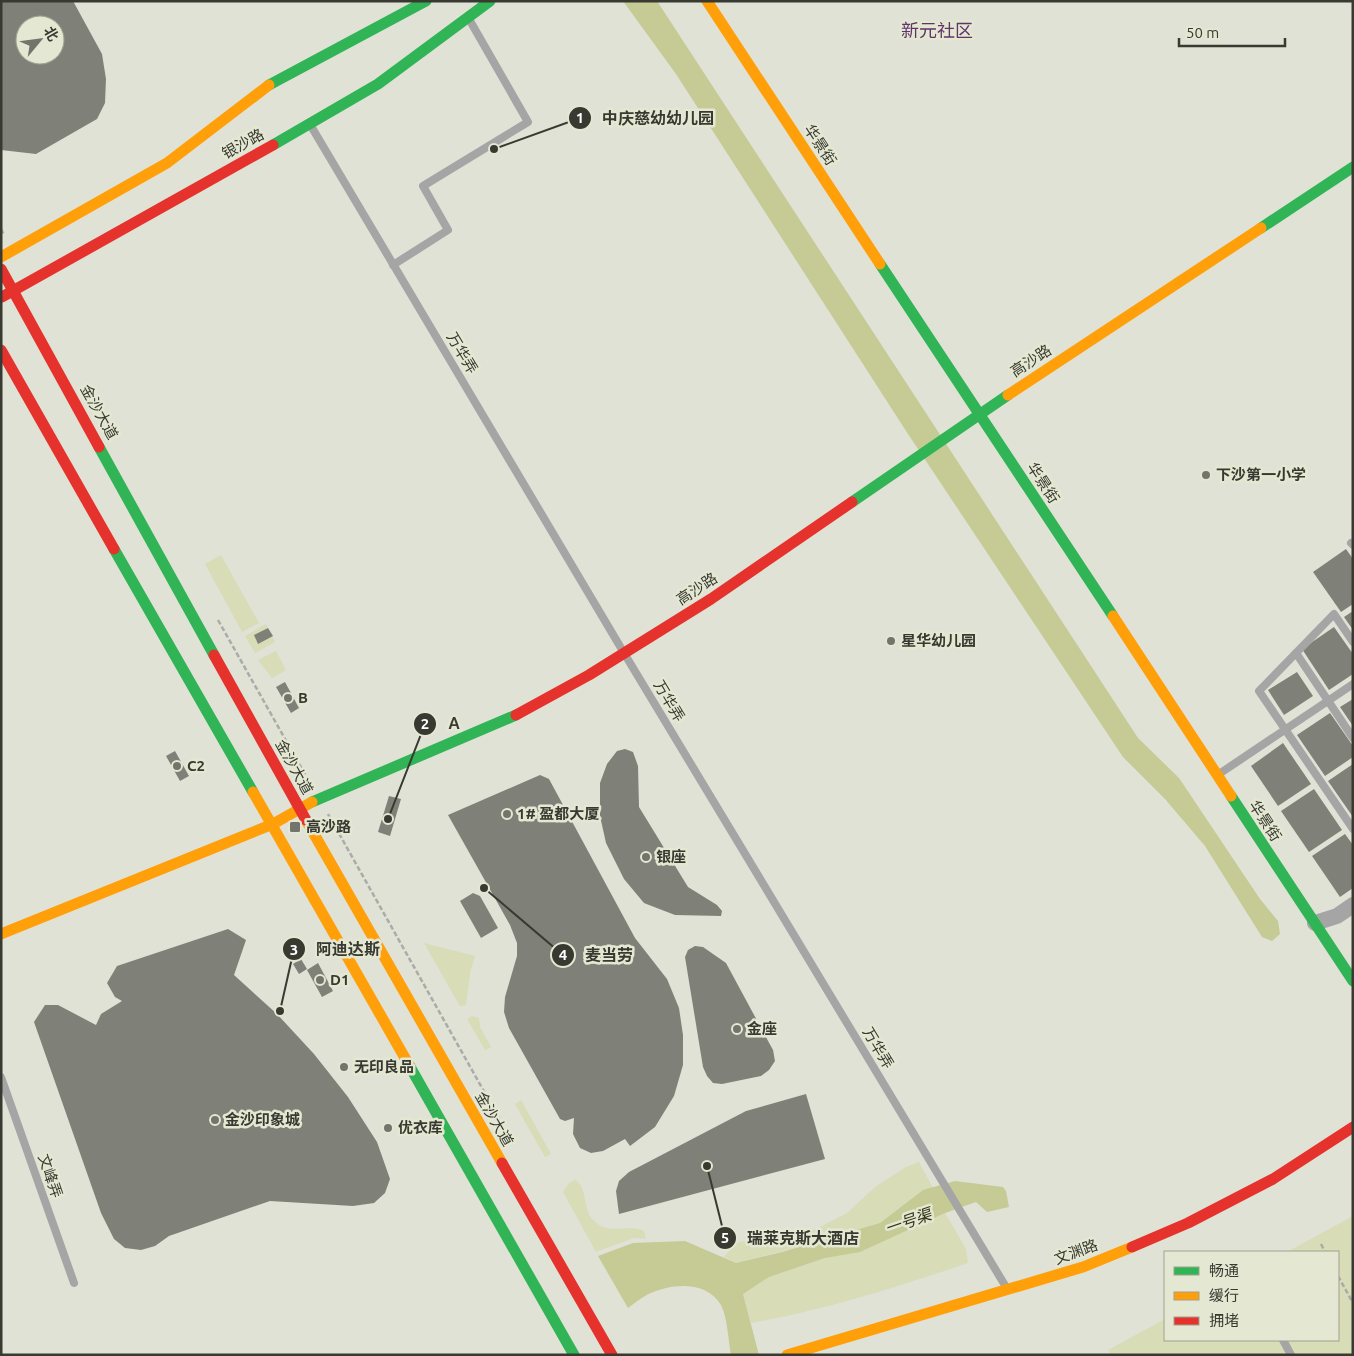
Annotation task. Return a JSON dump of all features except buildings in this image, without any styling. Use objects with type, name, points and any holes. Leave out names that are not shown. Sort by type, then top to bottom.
[{"type":"street","name":"银沙路","points":[[1,257],[167,163],[275,80],[426,1]]},
{"type":"street","name":"银沙路","points":[[1,297],[15,291],[378,84],[490,1]]},
{"type":"street","name":"华景街","points":[[707,1],[1353,981]]},
{"type":"street","name":"高沙路","points":[[1,934],[273,824],[299,808],[519,714],[624,653],[711,598],[979,414],[1353,167]]},
{"type":"street","name":"金沙大道","points":[[1,269],[15,291],[299,808],[612,1355]]},
{"type":"street","points":[[1,350],[273,824],[574,1355]]},
{"type":"street","points":[[1315,924],[1337,916],[1353,905]]},
{"type":"street","name":"文渊路","points":[[787,1355],[1083,1267],[1188,1223],[1274,1179],[1353,1127]]},
{"type":"lane","points":[[393,265],[448,230],[423,186],[528,122],[468,17]]},
{"type":"lane","name":"万华弄","points":[[310,124],[624,653],[1007,1290]]},
{"type":"lane","points":[[1353,642],[1334,614],[1259,691],[1353,829]]},
{"type":"lane","points":[[1296,653],[1353,738]]},
{"type":"lane","points":[[1217,776],[1353,684]]},
{"type":"lane","name":"文峰弄","points":[[1,1077],[74,1283]]},
{"type":"lane","points":[[1284,1341],[1291,1355]]},
{"type":"path","points":[[1320,1244],[1324,1251]]},
{"type":"path","points":[[1339,1278],[1353,1303]]},
{"type":"shaded area","points":[[221,555],[259,623],[242,632],[205,564]]},
{"type":"shaded area","points":[[266,624],[275,642],[255,653],[245,636]]},
{"type":"shaded area","points":[[276,651],[286,670],[272,678],[258,660]]},
{"type":"shaded area","points":[[424,943],[475,956],[470,973],[466,1005],[460,1006]]},
{"type":"shaded area","points":[[472,1016],[479,1018],[480,1027],[491,1047],[485,1050],[467,1019]]},
{"type":"shaded area","points":[[521,1100],[551,1154],[545,1157],[515,1104]]},
{"type":"shaded area","points":[[919,1162],[933,1188],[923,1190],[880,1223],[855,1232],[736,1263],[724,1257],[736,1243],[752,1239],[773,1241],[816,1229],[847,1213],[875,1187],[906,1167]]},
{"type":"shaded area","points":[[575,1180],[581,1187],[589,1214],[598,1224],[611,1229],[638,1229],[644,1231],[646,1239],[634,1238],[596,1252],[563,1192],[569,1183]]},
{"type":"shaded area","points":[[945,1213],[966,1249],[968,1263],[861,1297],[806,1312],[751,1323],[743,1294],[769,1277],[825,1258],[860,1251]]},
{"type":"shaded area","points":[[1353,1216],[1353,1355],[1295,1355],[1288,1341],[1339,1341],[1339,1251],[1289,1251]]},
{"type":"shaded area","points":[[1164,1320],[1164,1341],[1280,1341],[1287,1355],[1111,1355],[1108,1350]]},
{"type":"water","points":[[623,1],[657,1],[1138,738],[1179,778],[1260,899],[1278,921],[1280,934],[1272,941],[1262,937],[1205,846],[1165,799],[1123,757],[908,434],[676,74]]},
{"type":"water","name":"一号渠","points":[[955,1181],[1003,1187],[1006,1191],[1009,1207],[987,1212],[976,1202],[945,1213],[860,1252],[825,1258],[769,1277],[743,1294],[759,1355],[731,1355],[721,1305],[715,1297],[698,1288],[689,1286],[669,1287],[645,1296],[628,1308],[598,1256],[633,1243],[685,1241],[736,1263],[782,1252],[880,1223],[923,1190]]},
{"type":"traffic: fast","points":[[269,85],[426,1]]},
{"type":"traffic: fast","points":[[273,145],[378,84],[490,1]]},
{"type":"traffic: fast","points":[[1261,228],[1353,167]]},
{"type":"traffic: fast","points":[[880,264],[1113,616]]},
{"type":"traffic: fast","points":[[852,502],[1008,395]]},
{"type":"traffic: fast","points":[[99,447],[214,655]]},
{"type":"traffic: fast","points":[[114,549],[253,792]]},
{"type":"traffic: fast","points":[[312,802],[516,715]]},
{"type":"traffic: fast","points":[[1231,796],[1353,981]]},
{"type":"traffic: fast","points":[[409,1065],[574,1355]]},
{"type":"traffic: slow","points":[[707,1],[880,264]]},
{"type":"traffic: slow","points":[[1,257],[167,163],[269,85]]},
{"type":"traffic: slow","points":[[1008,395],[1261,228]]},
{"type":"traffic: slow","points":[[1113,616],[1231,796]]},
{"type":"traffic: slow","points":[[253,792],[409,1065]]},
{"type":"traffic: slow","points":[[1,934],[273,824],[312,802]]},
{"type":"traffic: slow","points":[[306,820],[502,1163]]},
{"type":"traffic: slow","points":[[787,1355],[1083,1267],[1132,1247]]},
{"type":"traffic: jam","points":[[2,297],[273,145]]},
{"type":"traffic: jam","points":[[1,269],[99,447]]},
{"type":"traffic: jam","points":[[1,350],[114,549]]},
{"type":"traffic: jam","points":[[516,715],[589,675],[711,599],[852,502]]},
{"type":"traffic: jam","points":[[214,655],[306,820]]},
{"type":"traffic: jam","points":[[1132,1247],[1188,1223],[1273,1179],[1353,1127]]},
{"type":"traffic: jam","points":[[502,1163],[612,1355]]},
{"type":"place","name":"中庆慈幼幼儿园","points":[[494,149]]},
{"type":"place","name":"下沙第一小学","points":[[1206,475]]},
{"type":"place","name":"星华幼儿园","points":[[891,641]]},
{"type":"place","name":"B","points":[[288,698]]},
{"type":"place","name":"C2","points":[[177,766]]},
{"type":"place","name":"1# 盈都大厦","points":[[507,814]]},
{"type":"place","name":"A","points":[[388,819]]},
{"type":"place","name":"高沙路","points":[[295,827]]},
{"type":"place","name":"银座","points":[[646,857]]},
{"type":"place","name":"麦当劳","points":[[484,888]]},
{"type":"place","name":"D1","points":[[320,980]]},
{"type":"place","name":"阿迪达斯","points":[[280,1011]]},
{"type":"place","name":"金座","points":[[737,1029]]},
{"type":"place","name":"无印良品","points":[[344,1067]]},
{"type":"place","name":"金沙印象城","points":[[215,1120]]},
{"type":"place","name":"优衣库","points":[[388,1128]]},
{"type":"place","name":"瑞莱克斯大酒店","points":[[707,1166]]},
{"type":"district","name":"新元社区","points":[[937,31]]}]
